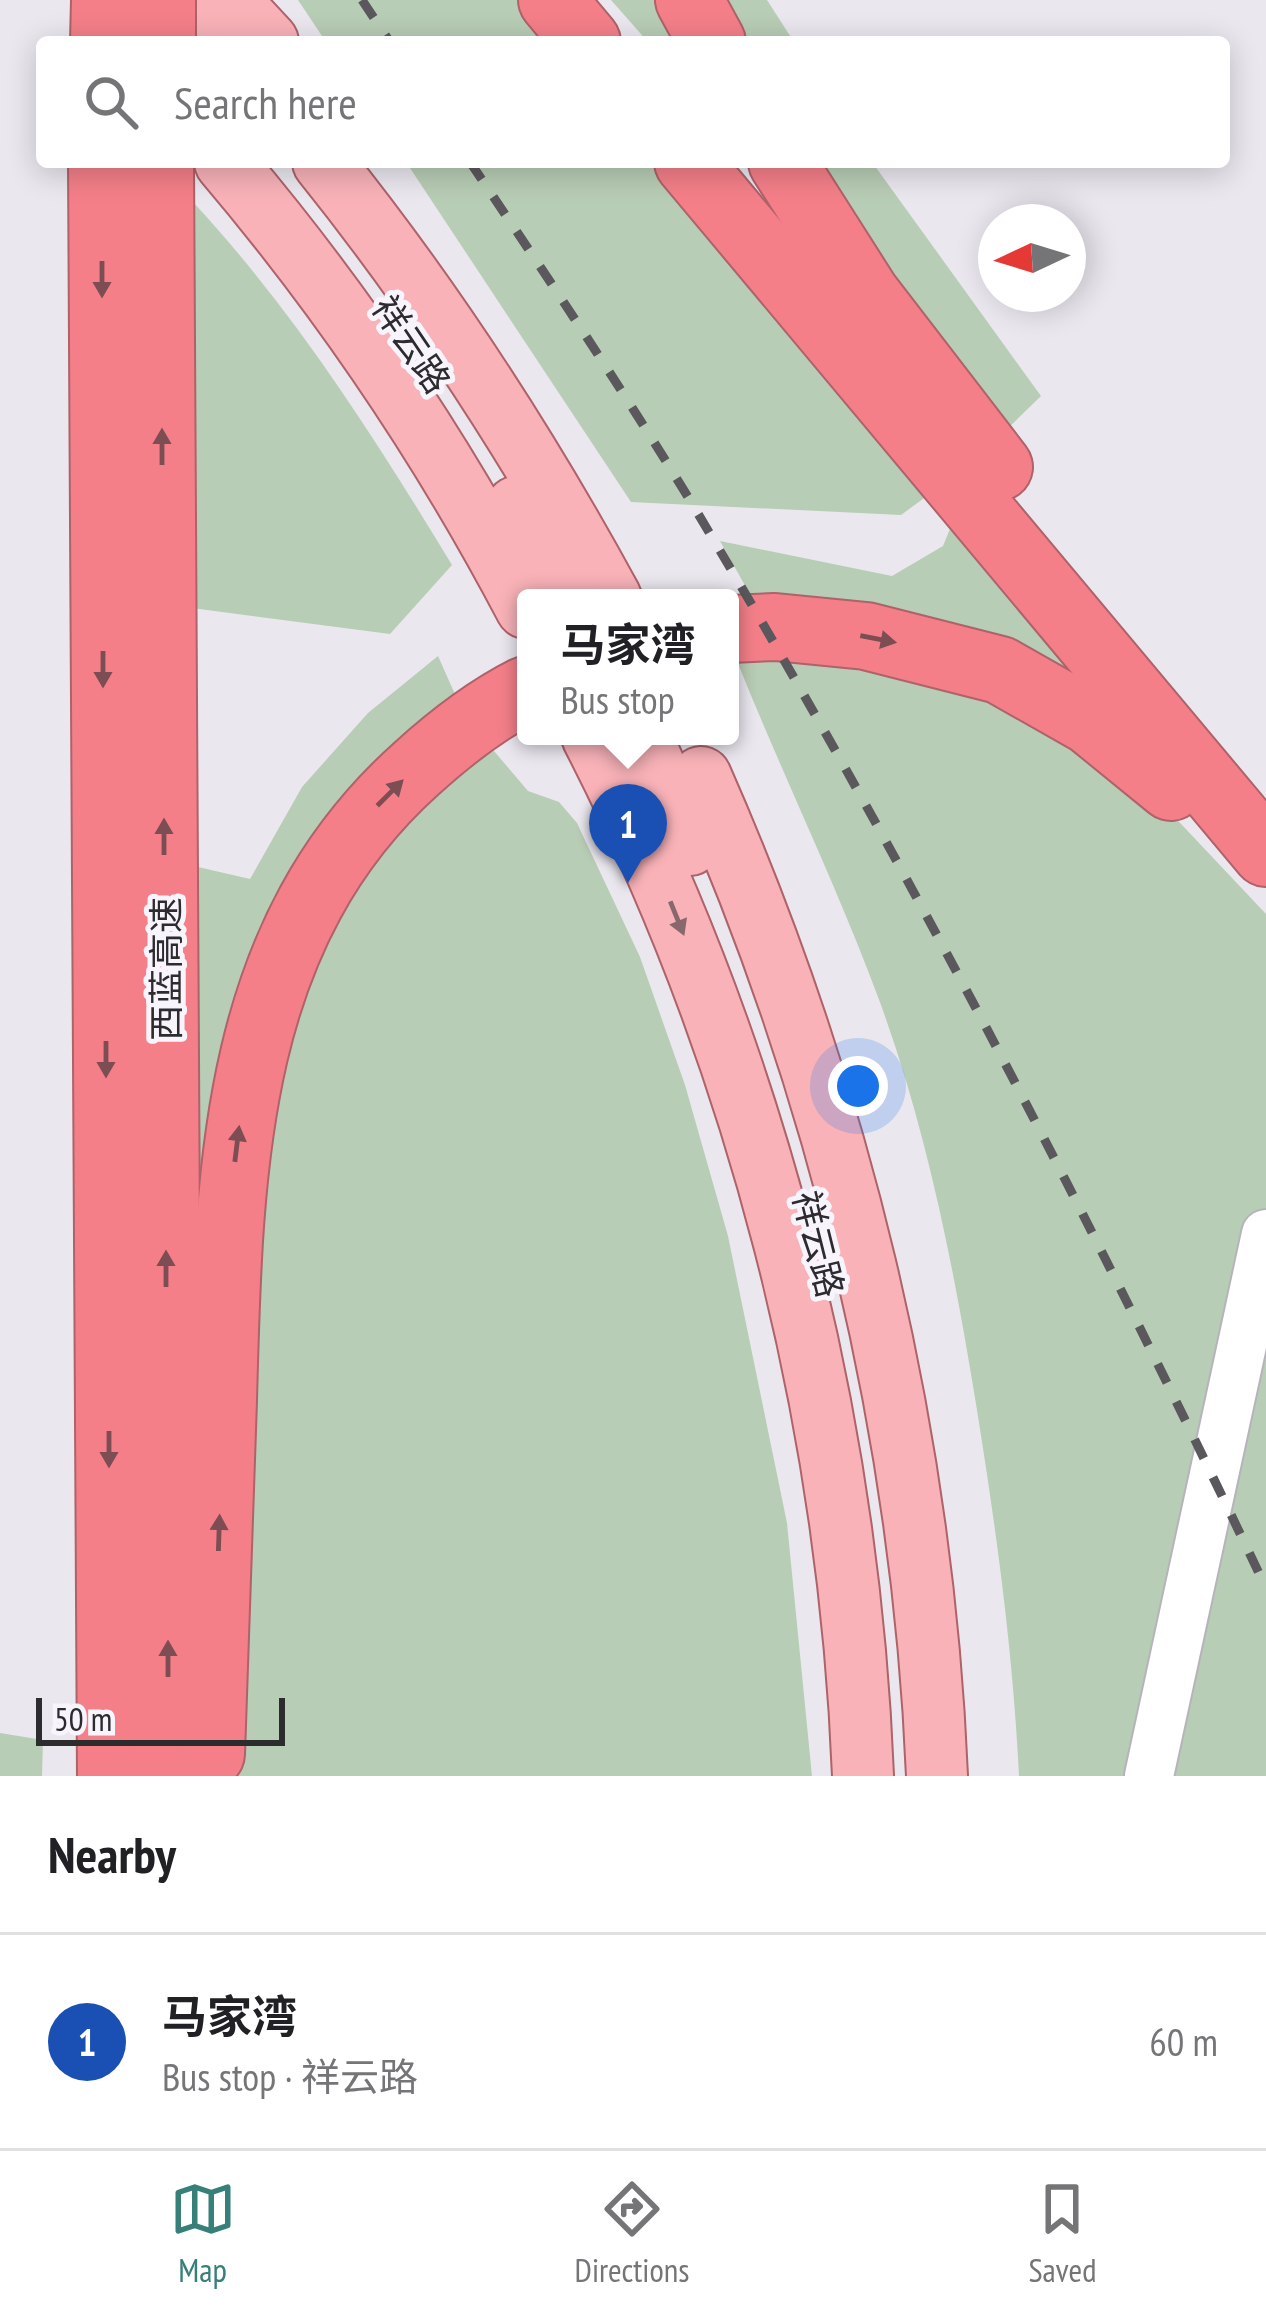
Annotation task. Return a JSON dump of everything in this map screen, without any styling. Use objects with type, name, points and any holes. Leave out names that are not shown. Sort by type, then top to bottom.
[{"type":"highway","points":[[104,0],[104,36]]},
{"type":"highway","points":[[162,0],[162,36]]},
{"type":"highway","points":[[552,0],[582,36]]},
{"type":"highway","points":[[594,0],[624,36]]},
{"type":"highway","points":[[689,0],[709,36]]},
{"type":"highway","points":[[102,168],[111,1776]]},
{"type":"highway","name":"西蓝高速","points":[[160,168],[169,1776]]},
{"type":"highway","points":[[693,168],[1266,853]]},
{"type":"highway","points":[[734,168],[861,321],[1040,519]]},
{"type":"highway","points":[[786,168],[866,294],[1040,519],[1266,791]]},
{"type":"highway","points":[[746,629],[836,632],[894,641],[1000,670],[1120,743],[1266,884]]},
{"type":"highway","points":[[210,1776],[230,1229],[238,1132],[257,1037],[286,950],[333,863],[390,793],[500,706]]},
{"type":"main road","points":[[76,0],[110,36]]},
{"type":"main road","points":[[132,0],[167,36]]},
{"type":"main road","points":[[176,0],[210,36]]},
{"type":"main road","points":[[230,0],[263,36]]},
{"type":"main road","points":[[230,168],[304,258],[399,390],[463,492],[517,591]]},
{"type":"main road","name":"祥云路","points":[[283,168],[444,390],[563,589]]},
{"type":"main road","name":"祥云路","points":[[328,168],[442,318],[525,446],[606,589]]},
{"type":"main road","points":[[374,168],[496,339],[647,589]]},
{"type":"main road","points":[[596,745],[642,836],[690,951],[767,1180],[806,1345],[839,1519],[863,1776]]},
{"type":"main road","name":"祥云路","points":[[645,745],[730,943],[785,1112],[830,1283],[873,1504],[903,1776]]},
{"type":"main road","name":"祥云路","points":[[685,745],[752,897],[778,970],[817,1089],[862,1257],[909,1500],[937,1776]]},
{"type":"main road","points":[[726,745],[808,945],[840,1037],[898,1241],[940,1448],[969,1689],[974,1776]]},
{"type":"street","points":[[1149,1776],[1266,1234]]},
{"type":"green space","points":[[298,0],[520,0],[550,36],[322,36]]},
{"type":"green space","points":[[611,0],[672,0],[692,36],[643,36]]},
{"type":"green space","points":[[715,0],[767,0],[790,36],[736,36]]},
{"type":"green space","points":[[410,168],[660,168],[931,493],[901,515],[631,502]]},
{"type":"green space","points":[[814,168],[876,168],[1041,396],[1004,432]]},
{"type":"green space","points":[[193,202],[265,287],[331,377],[452,565],[390,634],[192,608]]},
{"type":"green space","points":[[956,514],[1098,689],[756,605],[720,541],[892,576],[943,546]]},
{"type":"green space","points":[[739,651],[793,654],[999,695],[1166,808],[1266,914],[1266,1776],[1019,1776],[1008,1636],[958,1303],[926,1153],[898,1054],[864,960],[739,665]]},
{"type":"green space","points":[[438,656],[462,710],[358,806],[199,1261],[198,867],[250,879],[302,787],[368,713]]},
{"type":"green space","points":[[488,744],[528,791],[559,802],[577,823],[640,957],[685,1085],[728,1236],[787,1523],[812,1776],[233,1776],[251,1278],[293,1003],[360,869]]},
{"type":"green space","points":[[0,1733],[43,1740],[42,1776],[0,1776]]},
{"type":"railway","points":[[362,0],[386,36]]},
{"type":"railway","points":[[474,168],[662,455],[843,764],[1062,1173],[1266,1588]]},
{"type":"place","name":"马家湾","points":[[628,883]]}]
